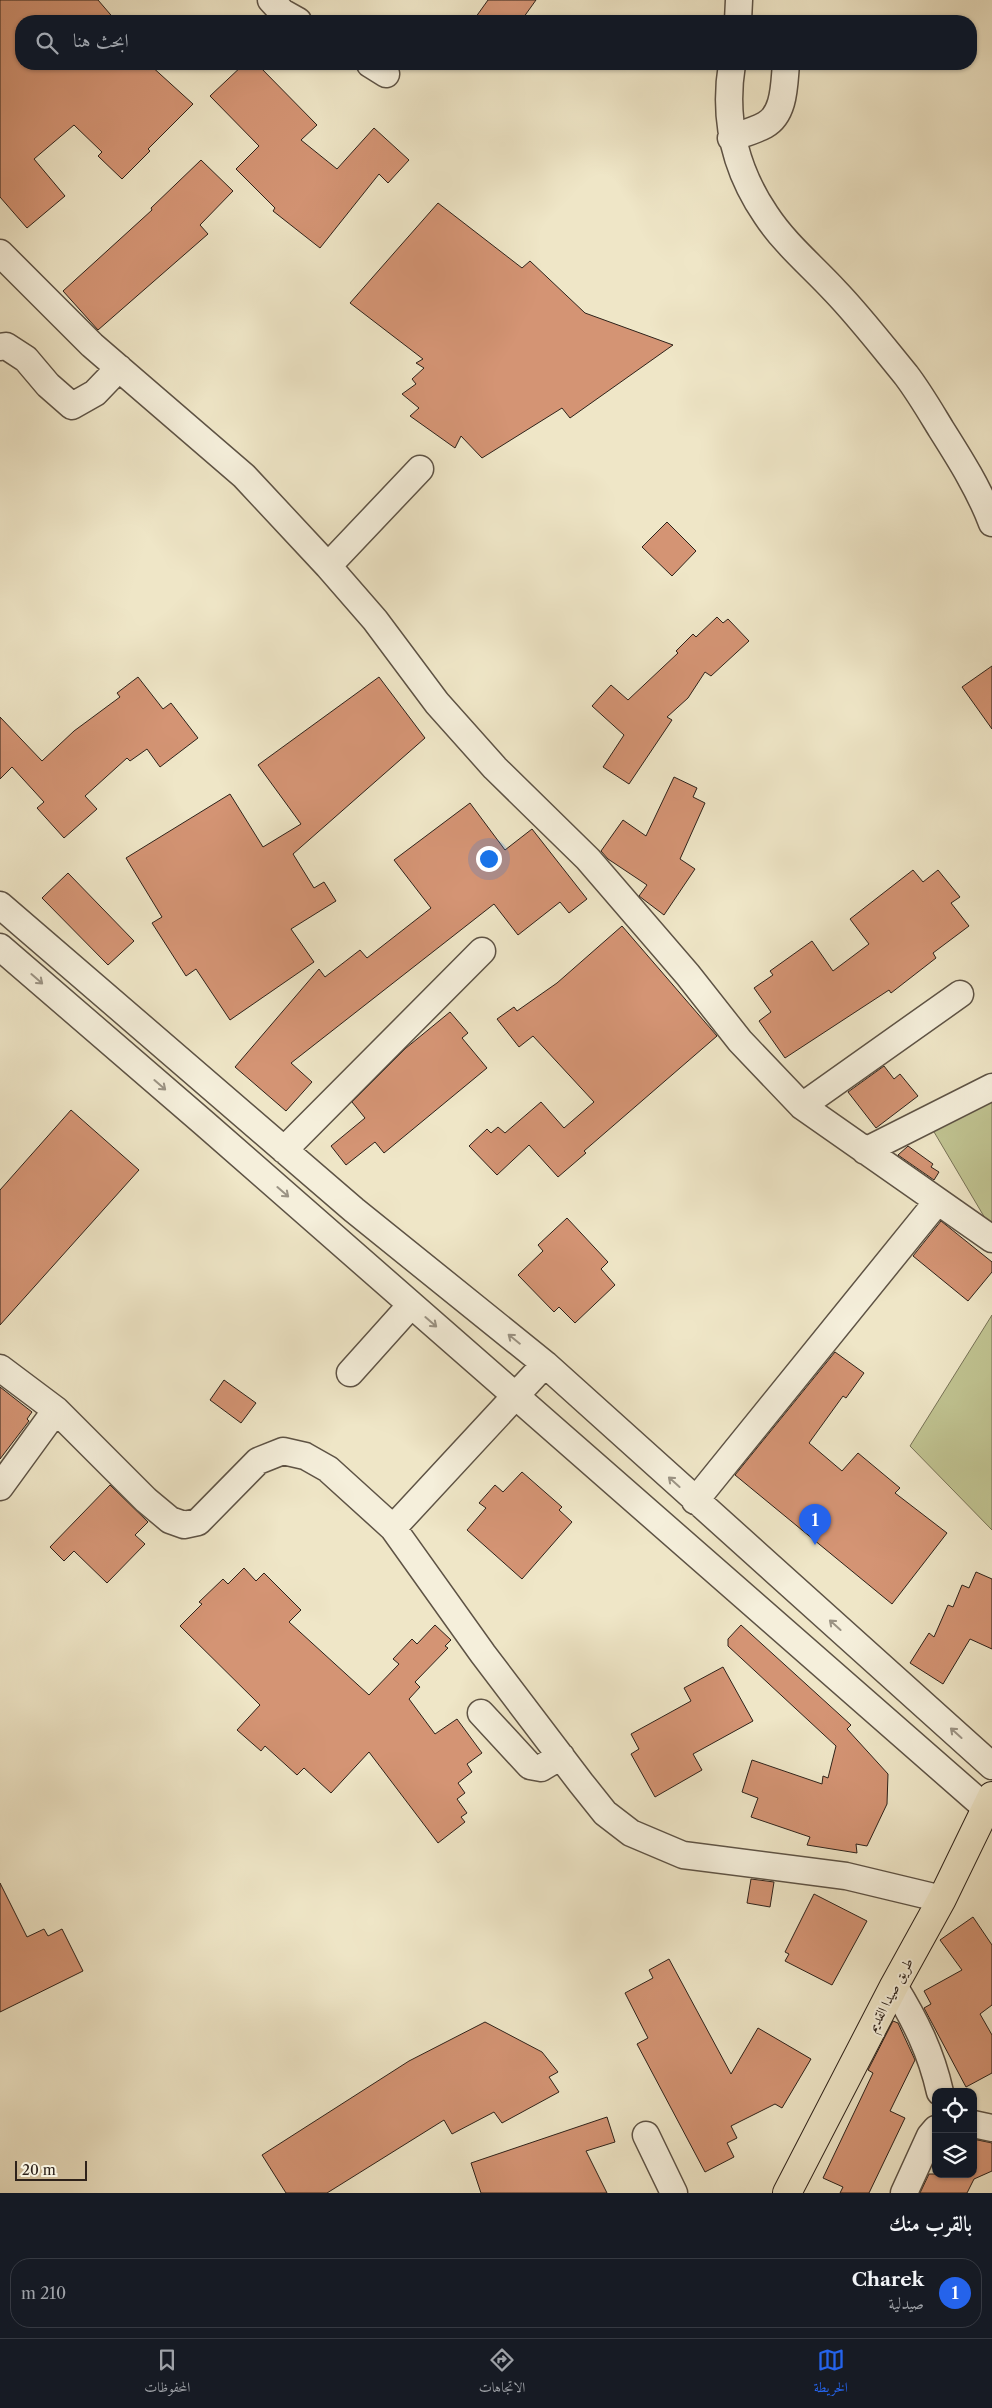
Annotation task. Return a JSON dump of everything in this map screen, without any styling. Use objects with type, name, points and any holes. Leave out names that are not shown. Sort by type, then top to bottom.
[{"type":"highway","name":"طريق صيدا القديم","points":[[787,2193],[894,1986],[942,1899],[989,1802]]},
{"type":"street","points":[[271,0],[287,15]]},
{"type":"street","points":[[738,15],[739,0]]},
{"type":"street","points":[[731,70],[728,90],[731,138],[747,179],[766,215],[800,255],[836,291],[907,376],[965,467],[985,503],[992,523]]},
{"type":"street","points":[[731,138],[766,125],[775,114],[782,103],[785,70]]},
{"type":"street","points":[[0,253],[92,345],[244,476],[328,566],[375,620],[437,703],[495,768],[588,859],[688,975],[740,1040],[802,1106],[992,1239]]},
{"type":"street","points":[[0,347],[6,346],[26,359],[48,385],[72,406],[95,394],[119,368]]},
{"type":"street","points":[[328,566],[420,469]]},
{"type":"street","points":[[0,905],[354,1210],[545,1364],[695,1501],[992,1766]]},
{"type":"street","points":[[0,947],[516,1397],[989,1802]]},
{"type":"street","points":[[284,1150],[482,951]]},
{"type":"street","points":[[802,1106],[960,994]]},
{"type":"street","points":[[865,1151],[992,1087]]},
{"type":"street","points":[[695,1501],[937,1202]]},
{"type":"street","points":[[350,1373],[411,1305]]},
{"type":"street","points":[[392,1528],[545,1364]]},
{"type":"street","points":[[0,1368],[56,1410],[146,1500],[170,1520],[184,1525],[198,1522],[258,1461],[283,1451],[305,1456],[328,1469],[392,1528],[483,1654],[605,1813],[631,1833],[682,1855],[846,1876],[942,1899]]},
{"type":"street","points":[[0,1487],[56,1410]]},
{"type":"street","points":[[480,1714],[530,1766],[541,1768],[561,1756]]},
{"type":"street","points":[[894,1986],[923,2037],[930,2054],[939,2088]]},
{"type":"street","points":[[977,2125],[992,2128]]},
{"type":"street","points":[[904,2193],[933,2133]]},
{"type":"street","points":[[646,2135],[674,2193]]},
{"type":"green space","points":[[992,1081],[992,1230],[924,1115]]},
{"type":"green space","points":[[992,1315],[992,1530],[910,1446]]},
{"type":"building","points":[[0,0],[98,0],[111,15],[15,15],[15,70],[156,70],[193,104],[148,149],[150,151],[122,179],[98,156],[102,152],[74,125],[34,159],[65,196],[27,228],[0,197]]},
{"type":"building","points":[[488,0],[536,0],[525,15],[477,15]]},
{"type":"building","points":[[238,70],[263,70],[317,125],[301,140],[337,169],[374,128],[409,160],[388,183],[379,174],[320,248],[273,211],[275,208],[236,169],[259,146],[210,96]]},
{"type":"building","points":[[201,160],[233,191],[200,225],[208,234],[98,330],[63,291],[152,210],[151,208]]},
{"type":"building","points":[[438,203],[522,268],[530,261],[585,313],[673,345],[570,418],[562,408],[482,458],[461,436],[455,448],[410,416],[419,408],[402,394],[416,384],[412,379],[424,368],[416,363],[423,359],[350,303]]},
{"type":"building","points":[[667,522],[696,551],[672,576],[642,547]]},
{"type":"building","points":[[717,617],[723,623],[728,619],[749,641],[711,676],[705,672],[688,698],[667,717],[672,720],[629,784],[603,767],[624,735],[592,706],[611,685],[628,700],[678,653],[676,651],[693,634],[696,637]]},
{"type":"building","points":[[992,666],[992,729],[962,687]]},
{"type":"building","points":[[138,677],[163,709],[171,703],[198,738],[160,767],[147,749],[130,761],[127,758],[85,796],[97,809],[64,838],[37,808],[44,802],[12,767],[0,779],[0,717],[42,761],[74,731],[120,697],[117,693]]},
{"type":"building","points":[[379,677],[425,738],[293,854],[314,888],[324,882],[336,901],[291,929],[314,962],[230,1020],[196,969],[186,976],[152,923],[162,917],[126,858],[230,794],[263,847],[301,824],[258,765]]},
{"type":"building","points":[[674,777],[697,788],[693,797],[705,803],[680,859],[695,869],[664,915],[639,896],[647,885],[608,859],[601,851],[623,820],[646,836]]},
{"type":"building","points":[[470,803],[505,850],[532,829],[587,899],[569,913],[560,902],[518,935],[494,904],[291,1063],[312,1082],[286,1111],[235,1067],[319,969],[325,977],[360,950],[367,958],[431,908],[394,860]]},
{"type":"building","points":[[913,870],[923,882],[938,870],[960,897],[951,903],[969,926],[933,953],[936,958],[891,993],[889,990],[785,1058],[759,1021],[771,1012],[754,988],[773,975],[770,971],[812,941],[833,971],[869,944],[850,919]]},
{"type":"building","points":[[68,873],[134,941],[108,965],[42,898]]},
{"type":"building","points":[[622,926],[717,1036],[584,1151],[586,1153],[558,1177],[529,1145],[497,1175],[469,1146],[487,1129],[491,1133],[498,1127],[505,1133],[541,1102],[564,1128],[594,1102],[533,1036],[519,1047],[497,1019],[514,1007],[517,1011],[557,983]]},
{"type":"building","points":[[450,1012],[468,1033],[462,1038],[487,1068],[384,1153],[375,1142],[346,1165],[331,1146],[365,1118],[352,1102],[406,1048]]},
{"type":"building","points":[[884,1066],[894,1079],[900,1074],[918,1096],[876,1128],[848,1092]]},
{"type":"building","points":[[71,1110],[139,1170],[0,1325],[0,1190]]},
{"type":"building","points":[[908,1146],[933,1164],[931,1167],[939,1172],[934,1180],[898,1155]]},
{"type":"building","points":[[567,1218],[608,1262],[601,1269],[615,1285],[575,1323],[559,1307],[554,1312],[518,1275],[543,1251],[538,1245]]},
{"type":"building","points":[[941,1221],[992,1262],[992,1272],[968,1301],[913,1256]]},
{"type":"building","points":[[835,1352],[864,1373],[846,1398],[843,1396],[809,1443],[842,1471],[858,1453],[900,1488],[895,1493],[947,1533],[892,1604],[735,1475]]},
{"type":"building","points":[[224,1380],[256,1403],[241,1423],[210,1400]]},
{"type":"building","points":[[0,1387],[32,1412],[27,1419],[29,1421],[0,1459]]},
{"type":"building","points":[[522,1472],[562,1507],[559,1510],[572,1522],[522,1579],[467,1530],[486,1508],[479,1503],[495,1485],[503,1492]]},
{"type":"building","points":[[110,1485],[148,1522],[135,1535],[145,1544],[107,1583],[74,1551],[64,1561],[50,1547]]},
{"type":"building","points":[[244,1568],[256,1581],[264,1573],[301,1610],[289,1622],[369,1695],[399,1664],[393,1659],[412,1639],[417,1644],[435,1625],[451,1640],[445,1646],[448,1648],[415,1682],[420,1687],[409,1699],[435,1734],[457,1719],[482,1753],[467,1764],[472,1772],[458,1783],[465,1793],[457,1799],[467,1813],[461,1817],[465,1822],[438,1843],[369,1752],[331,1793],[304,1768],[297,1775],[265,1746],[261,1751],[237,1730],[260,1705],[180,1626],[202,1604],[199,1602],[223,1579],[228,1584]]},
{"type":"building","points":[[976,1572],[992,1579],[992,1649],[970,1639],[943,1684],[910,1663],[929,1633],[934,1637],[948,1605],[953,1607],[962,1585],[969,1588]]},
{"type":"building","points":[[741,1625],[851,1725],[847,1729],[888,1774],[887,1804],[867,1846],[856,1844],[857,1853],[807,1845],[810,1837],[751,1817],[758,1798],[742,1792],[752,1760],[822,1784],[823,1776],[828,1778],[836,1746],[728,1646],[728,1639]]},
{"type":"building","points":[[723,1667],[753,1721],[693,1754],[702,1770],[655,1797],[631,1754],[639,1749],[631,1734],[691,1701],[684,1688]]},
{"type":"building","points":[[751,1879],[774,1882],[770,1907],[747,1903]]},
{"type":"building","points":[[0,1883],[27,1937],[44,1929],[48,1936],[62,1929],[83,1971],[0,2012]]},
{"type":"building","points":[[814,1894],[867,1921],[832,1985],[785,1961],[789,1954],[785,1952]]},
{"type":"building","points":[[973,1917],[992,1945],[992,2005],[980,2014],[992,2035],[992,2073],[966,2087],[924,2008],[931,2004],[924,1991],[962,1970],[940,1940]]},
{"type":"building","points":[[669,1959],[731,2074],[758,2028],[811,2059],[782,2108],[775,2104],[731,2126],[737,2138],[727,2143],[734,2157],[705,2172],[637,2044],[648,2038],[625,1993],[653,1978],[649,1970]]},
{"type":"building","points":[[893,2021],[898,2023],[915,2060],[890,2111],[905,2118],[869,2193],[840,2193],[843,2187],[823,2178],[873,2073],[868,2070]]},
{"type":"building","points":[[485,2022],[542,2052],[558,2072],[549,2077],[559,2092],[502,2123],[494,2112],[452,2134],[444,2120],[327,2193],[286,2193],[262,2155],[409,2061]]},
{"type":"building","points":[[607,2117],[615,2142],[586,2151],[607,2193],[481,2193],[471,2163]]},
{"type":"building","points":[[977,2140],[992,2143],[992,2171],[977,2178]]},
{"type":"building","points":[[929,2174],[932,2174],[932,2178],[976,2178],[967,2193],[920,2193]]},
{"type":"place","name":"Charek","points":[[815,1545]]}]
